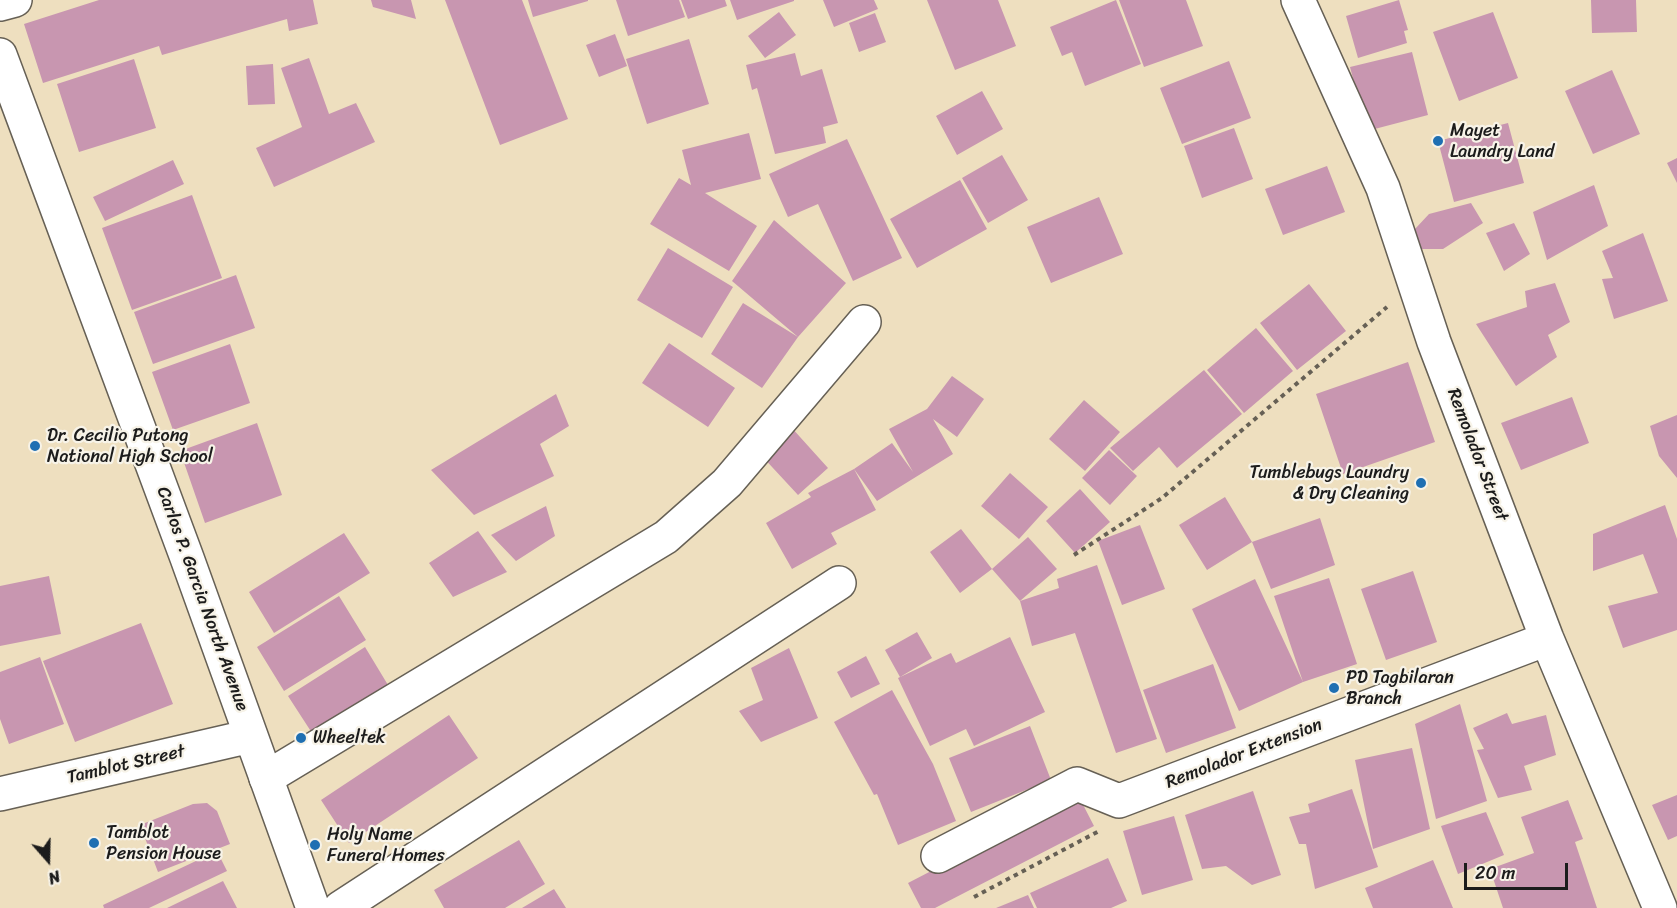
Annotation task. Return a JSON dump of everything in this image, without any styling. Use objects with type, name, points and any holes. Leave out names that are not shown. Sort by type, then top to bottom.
[{"type":"street","points":[[0,4],[15,0]]},
{"type":"street","name":"Remolador Street","points":[[1298,0],[1383,188],[1415,283],[1547,639],[1660,908]]},
{"type":"street","name":"Carlos P. Garcia North Avenue","points":[[0,55],[313,908]]},
{"type":"street","points":[[266,778],[666,537],[727,483],[864,322]]},
{"type":"street","points":[[340,908],[839,583]]},
{"type":"street","name":"Remolador Extension","points":[[1131,797],[1547,639]]},
{"type":"street","name":"Tamblot Street","points":[[0,794],[251,736]]},
{"type":"street","points":[[938,856],[1077,784],[1131,797]]},
{"type":"path","points":[[1074,555],[1162,498],[1415,283]]},
{"type":"path","points":[[974,897],[1109,825],[1131,797]]},
{"type":"building","points":[[99,0],[313,0],[318,24],[289,31],[287,19],[162,55],[159,46],[43,83],[24,24]]},
{"type":"building","points":[[371,0],[411,0],[416,19],[373,7]]},
{"type":"building","points":[[445,0],[522,0],[568,119],[500,145]]},
{"type":"building","points":[[528,0],[588,0],[588,1],[533,17]]},
{"type":"building","points":[[616,0],[679,0],[685,17],[628,36]]},
{"type":"building","points":[[681,0],[725,0],[727,6],[688,19]]},
{"type":"building","points":[[730,0],[794,0],[794,1],[737,20]]},
{"type":"building","points":[[823,0],[874,0],[878,9],[834,27]]},
{"type":"building","points":[[927,0],[998,0],[1016,46],[955,70]]},
{"type":"building","points":[[1116,0],[1141,64],[1085,86],[1072,52],[1062,56],[1050,27]]},
{"type":"building","points":[[1119,0],[1186,0],[1203,46],[1144,67]]},
{"type":"building","points":[[1399,0],[1408,30],[1404,31],[1407,43],[1358,58],[1346,16]]},
{"type":"building","points":[[1591,0],[1636,0],[1637,32],[1592,33]]},
{"type":"building","points":[[779,12],[796,35],[765,58],[748,36]]},
{"type":"building","points":[[1493,12],[1518,78],[1459,101],[1433,32]]},
{"type":"building","points":[[875,13],[886,42],[859,52],[849,23]]},
{"type":"building","points":[[615,34],[627,66],[599,77],[586,45]]},
{"type":"building","points":[[689,39],[709,104],[647,124],[626,59]]},
{"type":"building","points":[[1412,52],[1428,115],[1367,131],[1350,67]]},
{"type":"building","points":[[795,53],[801,76],[822,69],[838,123],[823,127],[826,143],[775,154],[757,88],[752,90],[746,65]]},
{"type":"building","points":[[309,58],[329,114],[356,103],[375,142],[274,187],[256,148],[302,127],[281,68]]},
{"type":"building","points":[[134,59],[156,128],[79,152],[57,84]]},
{"type":"building","points":[[1229,61],[1251,118],[1182,144],[1160,88]]},
{"type":"building","points":[[273,64],[275,104],[248,105],[246,66]]},
{"type":"building","points":[[1612,70],[1640,134],[1593,154],[1565,91]]},
{"type":"building","points":[[982,91],[1003,129],[957,155],[936,116]]},
{"type":"building","points":[[1508,123],[1524,183],[1454,202],[1438,141]]},
{"type":"building","points":[[1234,128],[1253,179],[1202,198],[1184,146]]},
{"type":"building","points":[[749,133],[761,179],[705,193],[757,226],[729,271],[650,224],[679,178],[691,185],[682,150]]},
{"type":"building","points":[[847,139],[902,258],[853,281],[818,204],[788,217],[769,174]]},
{"type":"building","points":[[1002,155],[1028,200],[988,223],[962,178]]},
{"type":"building","points":[[1677,158],[1677,183],[1667,163]]},
{"type":"building","points":[[173,160],[184,184],[105,221],[93,197]]},
{"type":"building","points":[[1327,166],[1345,212],[1283,235],[1265,189]]},
{"type":"building","points":[[960,180],[987,229],[917,268],[890,219]]},
{"type":"building","points":[[1594,185],[1608,226],[1547,260],[1533,212]]},
{"type":"building","points":[[192,195],[222,278],[132,310],[102,228]]},
{"type":"building","points":[[1099,197],[1123,254],[1051,283],[1027,227]]},
{"type":"building","points":[[1471,203],[1483,223],[1443,249],[1421,249],[1415,229],[1429,214]]},
{"type":"building","points":[[774,220],[846,283],[798,337],[732,281]]},
{"type":"building","points":[[1514,223],[1530,254],[1504,271],[1486,233]]},
{"type":"building","points":[[1643,233],[1668,301],[1614,319],[1602,279],[1613,278],[1602,251]]},
{"type":"building","points":[[668,248],[733,287],[702,338],[637,300]]},
{"type":"building","points":[[236,275],[255,328],[153,364],[134,312]]},
{"type":"building","points":[[1555,283],[1570,322],[1548,335],[1557,357],[1516,386],[1476,324],[1527,307],[1525,291]]},
{"type":"building","points":[[1309,284],[1346,331],[1297,370],[1260,323]]},
{"type":"building","points":[[743,303],[798,337],[762,388],[711,354]]},
{"type":"building","points":[[1256,328],[1293,371],[1244,413],[1207,370]]},
{"type":"building","points":[[669,343],[735,388],[708,427],[642,383]]},
{"type":"building","points":[[230,344],[250,403],[173,430],[152,372]]},
{"type":"building","points":[[1408,362],[1435,442],[1343,474],[1316,394]]},
{"type":"building","points":[[1204,370],[1242,414],[1177,468],[1159,447],[1133,471],[1110,448]]},
{"type":"building","points":[[952,376],[984,399],[957,437],[933,419],[953,454],[877,501],[854,469],[892,443],[913,472],[889,429],[927,409]]},
{"type":"building","points":[[556,394],[569,426],[540,444],[554,476],[474,515],[431,470]]},
{"type":"building","points":[[1572,397],[1589,443],[1521,470],[1501,423]]},
{"type":"building","points":[[1084,400],[1120,432],[1085,471],[1049,439]]},
{"type":"building","points":[[1677,415],[1677,478],[1659,456],[1650,426]]},
{"type":"building","points":[[257,423],[282,495],[205,523],[180,451]]},
{"type":"building","points":[[791,427],[828,468],[798,495],[760,454]]},
{"type":"building","points":[[1109,450],[1137,476],[1110,505],[1082,478]]},
{"type":"building","points":[[854,469],[876,510],[831,533],[837,544],[792,569],[766,523],[811,497],[808,493]]},
{"type":"building","points":[[1010,473],[1048,507],[1019,539],[981,506]]},
{"type":"building","points":[[1080,489],[1110,522],[1075,553],[1046,521]]},
{"type":"building","points":[[1225,497],[1252,542],[1207,570],[1179,525]]},
{"type":"building","points":[[1665,505],[1677,539],[1677,630],[1623,648],[1608,606],[1658,593],[1643,554],[1593,571],[1593,534]]},
{"type":"building","points":[[546,506],[555,536],[516,561],[491,535]]},
{"type":"building","points":[[1320,518],[1335,565],[1271,589],[1252,542]]},
{"type":"building","points":[[1140,525],[1165,589],[1122,605],[1098,541]]},
{"type":"building","points":[[961,529],[992,569],[960,593],[930,552]]},
{"type":"building","points":[[478,531],[507,572],[453,597],[429,563]]},
{"type":"building","points":[[344,533],[370,573],[274,633],[249,592]]},
{"type":"building","points":[[1028,537],[1057,569],[1020,601],[992,569]]},
{"type":"building","points":[[1097,565],[1157,739],[1116,753],[1075,633],[1032,646],[1020,601],[1059,588],[1057,579]]},
{"type":"building","points":[[1413,571],[1437,642],[1386,660],[1361,589]]},
{"type":"building","points":[[49,576],[61,634],[0,646],[0,586]]},
{"type":"building","points":[[1329,578],[1357,664],[1303,682],[1274,596]]},
{"type":"building","points":[[1255,579],[1303,682],[1239,711],[1192,609]]},
{"type":"building","points":[[339,596],[366,640],[284,691],[257,647]]},
{"type":"building","points":[[141,623],[173,704],[75,742],[43,661]]},
{"type":"building","points":[[917,632],[932,658],[900,677],[885,650]]},
{"type":"building","points":[[1010,637],[1045,712],[974,746],[966,729],[930,746],[898,678],[951,653],[956,663]]},
{"type":"building","points":[[365,647],[388,685],[312,733],[288,696]]},
{"type":"building","points":[[789,648],[818,718],[761,742],[739,711],[763,700],[751,668]]},
{"type":"building","points":[[866,656],[880,684],[851,698],[837,672]]},
{"type":"building","points":[[40,657],[64,724],[9,744],[0,719],[0,672]]},
{"type":"building","points":[[1213,664],[1236,728],[1166,753],[1143,690]]},
{"type":"building","points":[[892,690],[933,764],[956,821],[898,845],[877,794],[874,795],[834,722]]},
{"type":"building","points":[[1460,704],[1487,801],[1436,819],[1415,724]]},
{"type":"building","points":[[1507,713],[1512,724],[1546,715],[1556,755],[1524,766],[1532,790],[1498,798],[1477,750],[1484,749],[1473,728]]},
{"type":"building","points":[[449,715],[478,758],[349,843],[321,800]]},
{"type":"building","points":[[1030,726],[1051,780],[971,812],[949,758]]},
{"type":"building","points":[[1412,748],[1430,829],[1373,849],[1355,760]]},
{"type":"building","points":[[1352,789],[1378,867],[1315,889],[1306,844],[1299,844],[1289,817],[1310,812],[1308,804]]},
{"type":"building","points":[[1253,791],[1281,875],[1252,885],[1226,866],[1202,869],[1185,815]]},
{"type":"building","points":[[1078,795],[1094,826],[935,908],[921,908],[908,883]]},
{"type":"building","points":[[1677,795],[1677,836],[1668,840],[1652,805]]},
{"type":"building","points":[[1568,800],[1583,839],[1575,842],[1597,908],[1503,908],[1490,869],[1534,853],[1521,817]]},
{"type":"building","points":[[207,803],[217,811],[230,844],[158,872],[140,825],[193,804]]},
{"type":"building","points":[[1486,812],[1504,855],[1458,874],[1441,826]]},
{"type":"building","points":[[1174,816],[1193,880],[1142,895],[1123,831]]},
{"type":"building","points":[[519,840],[545,884],[505,908],[444,908],[434,890]]},
{"type":"building","points":[[217,851],[227,871],[149,908],[104,908],[103,905]]},
{"type":"building","points":[[1108,858],[1127,901],[1111,908],[1037,908],[1030,893]]},
{"type":"building","points":[[1433,860],[1453,908],[1373,908],[1365,888]]},
{"type":"building","points":[[223,881],[237,908],[167,908]]},
{"type":"building","points":[[554,889],[566,908],[522,908]]},
{"type":"building","points":[[1028,895],[1034,908],[996,908]]},
{"type":"place","name":"Mayet Laundry Land","points":[[1438,141]]},
{"type":"place","name":"Dr. Cecilio Putong National High School","points":[[35,446]]},
{"type":"place","name":"Tumblebugs Laundry & Dry Cleaning","points":[[1421,483]]},
{"type":"place","name":"PD Tagbilaran Branch","points":[[1334,688]]},
{"type":"place","name":"Wheeltek","points":[[301,738]]},
{"type":"place","name":"Tamblot Pension House","points":[[94,843]]},
{"type":"place","name":"Holy Name Funeral Homes","points":[[315,845]]}]
